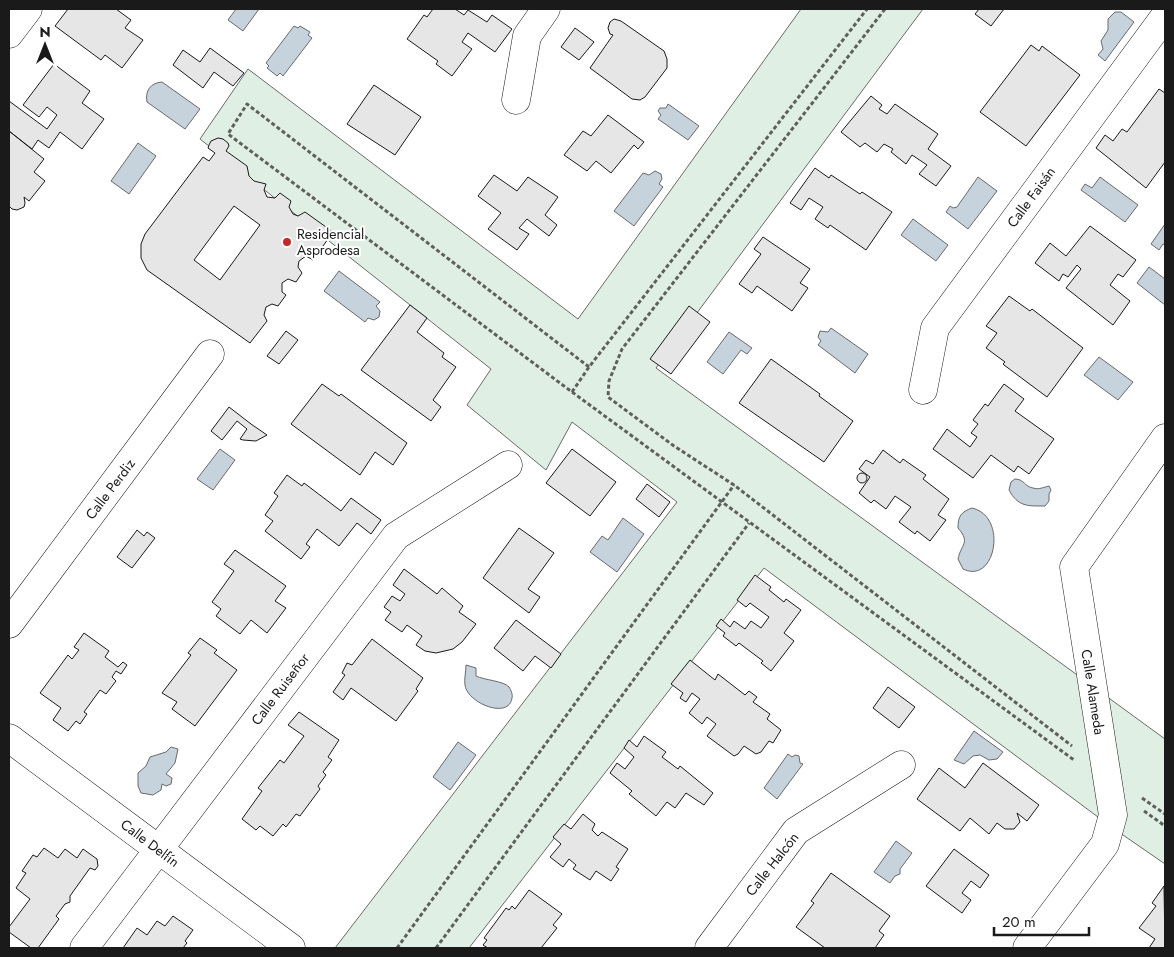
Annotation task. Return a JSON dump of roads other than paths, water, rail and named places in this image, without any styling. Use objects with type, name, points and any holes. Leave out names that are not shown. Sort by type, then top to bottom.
[{"type":"street","points":[[9,34],[28,9]]},
{"type":"street","points":[[516,100],[527,36],[546,9]]},
{"type":"street","name":"Calle Faisán","points":[[923,390],[935,328],[1165,16]]},
{"type":"street","name":"Calle Perdiz","points":[[9,624],[210,354]]},
{"type":"street","name":"Calle Alameda","points":[[1027,948],[1104,844],[1112,815],[1074,567],[1165,438]]},
{"type":"street","name":"Calle Ruiseñor","points":[[84,948],[396,536],[508,465]]},
{"type":"street","name":"Calle Delfín","points":[[9,738],[292,948]]},
{"type":"street","name":"Calle Halcón","points":[[709,948],[796,831],[901,765]]},
{"type":"place","name":"Residencial Asprodesa","points":[[287,242]]}]
